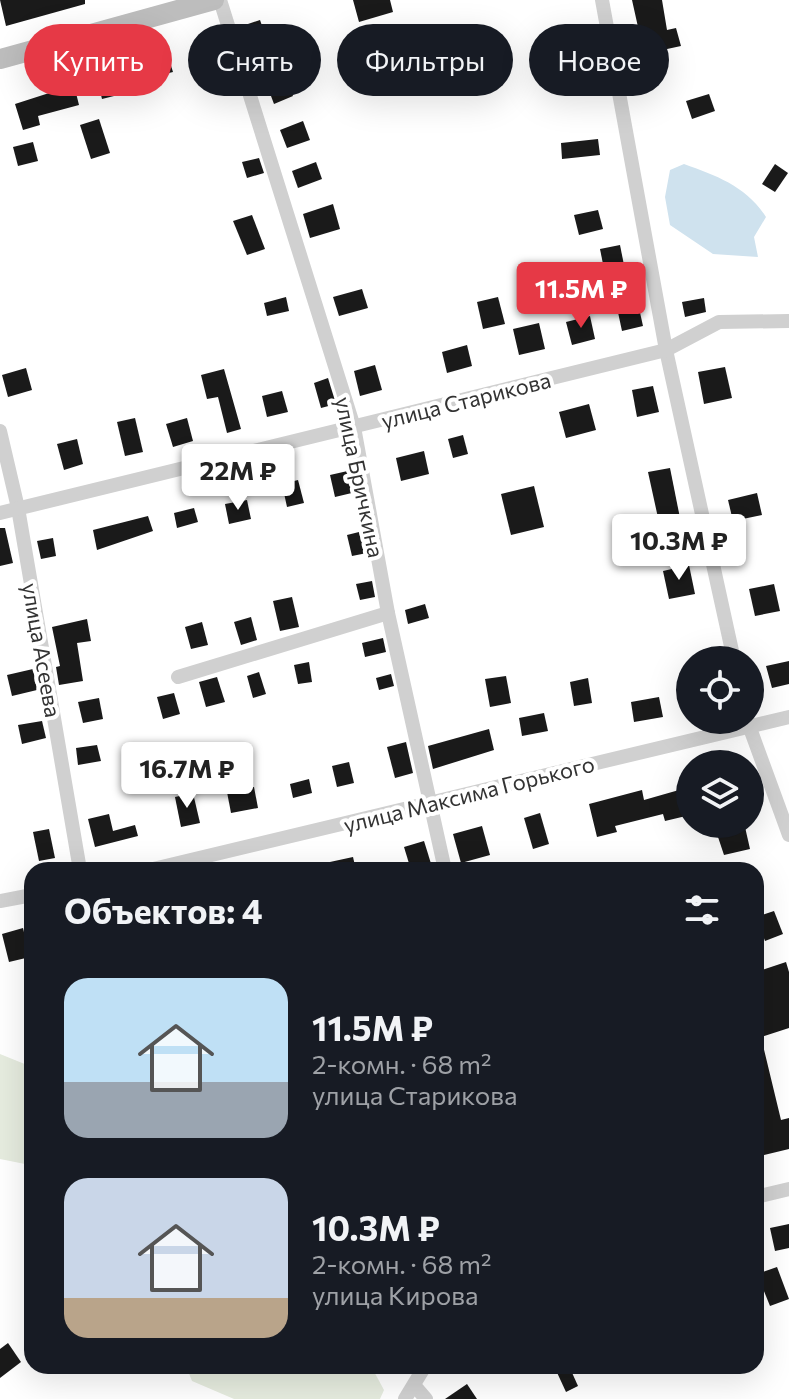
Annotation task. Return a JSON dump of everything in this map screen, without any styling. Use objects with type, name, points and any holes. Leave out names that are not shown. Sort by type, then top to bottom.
[{"type":"street","points":[[0,59],[217,0]]},
{"type":"street","name":"улица Бричкина","points":[[217,0],[354,427],[388,613],[443,862]]},
{"type":"street","points":[[602,0],[666,350],[731,646]]},
{"type":"street","name":"улица Старикова","points":[[0,513],[666,350],[719,322],[789,321]]},
{"type":"street","name":"улица Асеева","points":[[0,431],[18,508],[79,862]]},
{"type":"street","points":[[178,677],[388,613]]},
{"type":"street","name":"улица Максима Горького","points":[[764,721],[789,717]]},
{"type":"street","name":"улица Максима Горького","points":[[184,862],[430,805],[705,734]]},
{"type":"street","points":[[752,734],[789,835]]},
{"type":"street","points":[[0,901],[24,896]]},
{"type":"street","points":[[764,1195],[789,1189]]},
{"type":"street","points":[[405,1399],[420,1374]]},
{"type":"street","points":[[414,1385],[426,1399]]},
{"type":"shaded area","points":[[0,1054],[24,1064],[24,1164],[0,1159]]},
{"type":"shaded area","points":[[189,1374],[375,1374],[384,1390],[380,1399],[234,1399],[192,1381]]},
{"type":"water","points":[[684,164],[730,183],[758,206],[766,217],[754,237],[758,257],[713,254],[670,225],[665,197],[670,170]]},
{"type":"building","points":[[0,0],[85,0],[85,4],[6,26]]},
{"type":"building","points":[[353,0],[390,0],[393,12],[359,22]]},
{"type":"building","points":[[632,0],[662,0],[666,24],[637,24]]},
{"type":"building","points":[[676,28],[681,46],[669,49],[669,30]]},
{"type":"building","points":[[709,94],[715,111],[692,119],[686,101]]},
{"type":"building","points":[[40,96],[77,96],[79,105],[38,116],[40,125],[23,130],[15,104]]},
{"type":"building","points":[[271,96],[293,96],[274,104]]},
{"type":"building","points":[[99,119],[110,153],[91,159],[80,125]]},
{"type":"building","points":[[303,121],[310,140],[287,148],[280,130]]},
{"type":"building","points":[[598,139],[600,155],[562,159],[561,143]]},
{"type":"building","points":[[33,142],[38,161],[18,166],[13,147]]},
{"type":"building","points":[[259,158],[264,173],[247,178],[242,162]]},
{"type":"building","points":[[316,162],[322,179],[298,188],[292,171]]},
{"type":"building","points":[[775,164],[788,173],[775,192],[762,184]]},
{"type":"building","points":[[333,204],[340,229],[310,238],[303,214]]},
{"type":"building","points":[[598,210],[603,229],[579,235],[574,215]]},
{"type":"building","points":[[252,215],[265,249],[247,255],[233,221]]},
{"type":"building","points":[[620,245],[624,265],[604,269],[600,249]]},
{"type":"building","points":[[362,289],[368,308],[339,316],[333,297]]},
{"type":"building","points":[[286,297],[289,311],[267,316],[264,303]]},
{"type":"building","points":[[498,297],[505,324],[483,329],[477,302]]},
{"type":"building","points":[[704,298],[706,312],[685,317],[682,302]]},
{"type":"building","points":[[637,299],[643,326],[622,331],[616,303]]},
{"type":"building","points":[[590,316],[595,339],[572,345],[566,322]]},
{"type":"building","points":[[539,323],[545,349],[519,355],[513,329]]},
{"type":"building","points":[[467,345],[472,366],[447,373],[442,352]]},
{"type":"building","points":[[375,365],[382,390],[360,396],[354,371]]},
{"type":"building","points":[[725,367],[732,398],[704,404],[698,372]]},
{"type":"building","points":[[26,368],[32,390],[8,397],[2,375]]},
{"type":"building","points":[[224,369],[241,429],[227,433],[218,397],[207,399],[201,375]]},
{"type":"building","points":[[328,378],[336,404],[321,408],[314,383]]},
{"type":"building","points":[[653,386],[659,412],[637,417],[632,390]]},
{"type":"building","points":[[282,391],[288,412],[267,417],[262,396]]},
{"type":"building","points":[[589,404],[596,430],[566,438],[559,412]]},
{"type":"building","points":[[135,418],[143,452],[125,456],[117,422]]},
{"type":"building","points":[[187,418],[193,441],[173,447],[166,424]]},
{"type":"building","points":[[463,435],[468,454],[453,458],[448,439]]},
{"type":"building","points":[[77,439],[83,464],[64,470],[57,444]]},
{"type":"building","points":[[424,451],[429,474],[401,481],[396,458]]},
{"type":"building","points":[[670,468],[681,523],[660,527],[648,472]]},
{"type":"building","points":[[352,470],[356,492],[335,497],[330,475]]},
{"type":"building","points":[[298,480],[304,503],[287,507],[282,484]]},
{"type":"building","points":[[534,486],[544,527],[511,535],[501,494]]},
{"type":"building","points":[[757,493],[762,515],[733,521],[728,500]]},
{"type":"building","points":[[247,500],[251,519],[229,524],[225,504]]},
{"type":"building","points":[[194,508],[198,522],[177,528],[174,513]]},
{"type":"building","points":[[148,516],[153,531],[97,550],[93,530]]},
{"type":"building","points":[[0,528],[5,528],[13,563],[0,566]]},
{"type":"building","points":[[363,531],[367,553],[352,556],[347,535]]},
{"type":"building","points":[[53,538],[56,556],[41,559],[37,541]]},
{"type":"building","points":[[689,565],[695,594],[669,599],[663,571]]},
{"type":"building","points":[[372,581],[375,597],[360,600],[356,584]]},
{"type":"building","points":[[774,584],[780,611],[755,616],[749,589]]},
{"type":"building","points":[[292,597],[299,627],[280,631],[273,601]]},
{"type":"building","points":[[425,604],[429,618],[408,624],[405,610]]},
{"type":"building","points":[[251,617],[257,640],[241,645],[234,622]]},
{"type":"building","points":[[87,619],[91,641],[77,643],[83,681],[59,685],[56,667],[60,666],[52,627]]},
{"type":"building","points":[[202,622],[208,645],[191,649],[185,627]]},
{"type":"building","points":[[383,638],[386,652],[365,657],[362,643]]},
{"type":"building","points":[[789,661],[789,684],[772,688],[766,666]]},
{"type":"building","points":[[309,662],[312,682],[298,684],[294,665]]},
{"type":"building","points":[[33,669],[37,690],[12,696],[7,675]]},
{"type":"building","points":[[259,672],[266,694],[253,698],[247,676]]},
{"type":"building","points":[[391,674],[394,686],[379,690],[376,678]]},
{"type":"building","points":[[506,676],[511,703],[490,707],[485,679]]},
{"type":"building","points":[[217,677],[225,702],[206,707],[199,682]]},
{"type":"building","points":[[588,678],[592,703],[574,706],[570,682]]},
{"type":"building","points":[[174,693],[180,714],[163,719],[157,697]]},
{"type":"building","points":[[659,697],[663,717],[634,722],[631,702]]},
{"type":"building","points":[[99,698],[103,719],[83,723],[78,702]]},
{"type":"building","points":[[544,713],[548,731],[522,736],[519,718]]},
{"type":"building","points":[[42,721],[46,738],[22,744],[18,725]]},
{"type":"building","points":[[489,729],[494,750],[433,769],[428,746]]},
{"type":"building","points":[[406,742],[413,773],[395,778],[387,747]]},
{"type":"building","points":[[97,745],[101,761],[78,765],[76,748]]},
{"type":"building","points":[[349,762],[354,783],[337,787],[332,766]]},
{"type":"building","points":[[309,779],[312,793],[293,798],[290,784]]},
{"type":"building","points":[[254,787],[258,808],[231,813],[227,792]]},
{"type":"building","points":[[642,790],[644,800],[676,791],[676,818],[665,821],[663,814],[615,826],[617,832],[597,837],[589,804]]},
{"type":"building","points":[[193,793],[200,823],[181,827],[175,797]]},
{"type":"building","points":[[540,813],[549,844],[533,849],[524,818]]},
{"type":"building","points":[[109,814],[113,831],[135,825],[138,836],[95,847],[88,819]]},
{"type":"building","points":[[482,826],[490,855],[461,862],[453,834]]},
{"type":"building","points":[[49,829],[55,858],[39,861],[33,832]]},
{"type":"building","points":[[718,838],[748,838],[750,849],[724,855]]},
{"type":"building","points":[[424,841],[431,862],[409,862],[404,847]]},
{"type":"building","points":[[353,857],[354,862],[330,862]]},
{"type":"building","points":[[774,911],[783,934],[765,941],[764,914]]},
{"type":"building","points":[[23,928],[24,958],[9,962],[2,934]]},
{"type":"building","points":[[786,962],[789,972],[789,1028],[764,1036],[764,969]]},
{"type":"building","points":[[764,1049],[781,1120],[789,1118],[789,1149],[764,1155]]},
{"type":"building","points":[[789,1224],[789,1248],[775,1251],[770,1228]]},
{"type":"building","points":[[777,1267],[789,1299],[770,1306],[764,1291],[764,1272]]},
{"type":"building","points":[[8,1343],[21,1362],[0,1378],[0,1349]]},
{"type":"building","points":[[558,1374],[573,1374],[578,1386],[566,1392]]},
{"type":"building","points":[[467,1384],[477,1399],[445,1399]]}]
